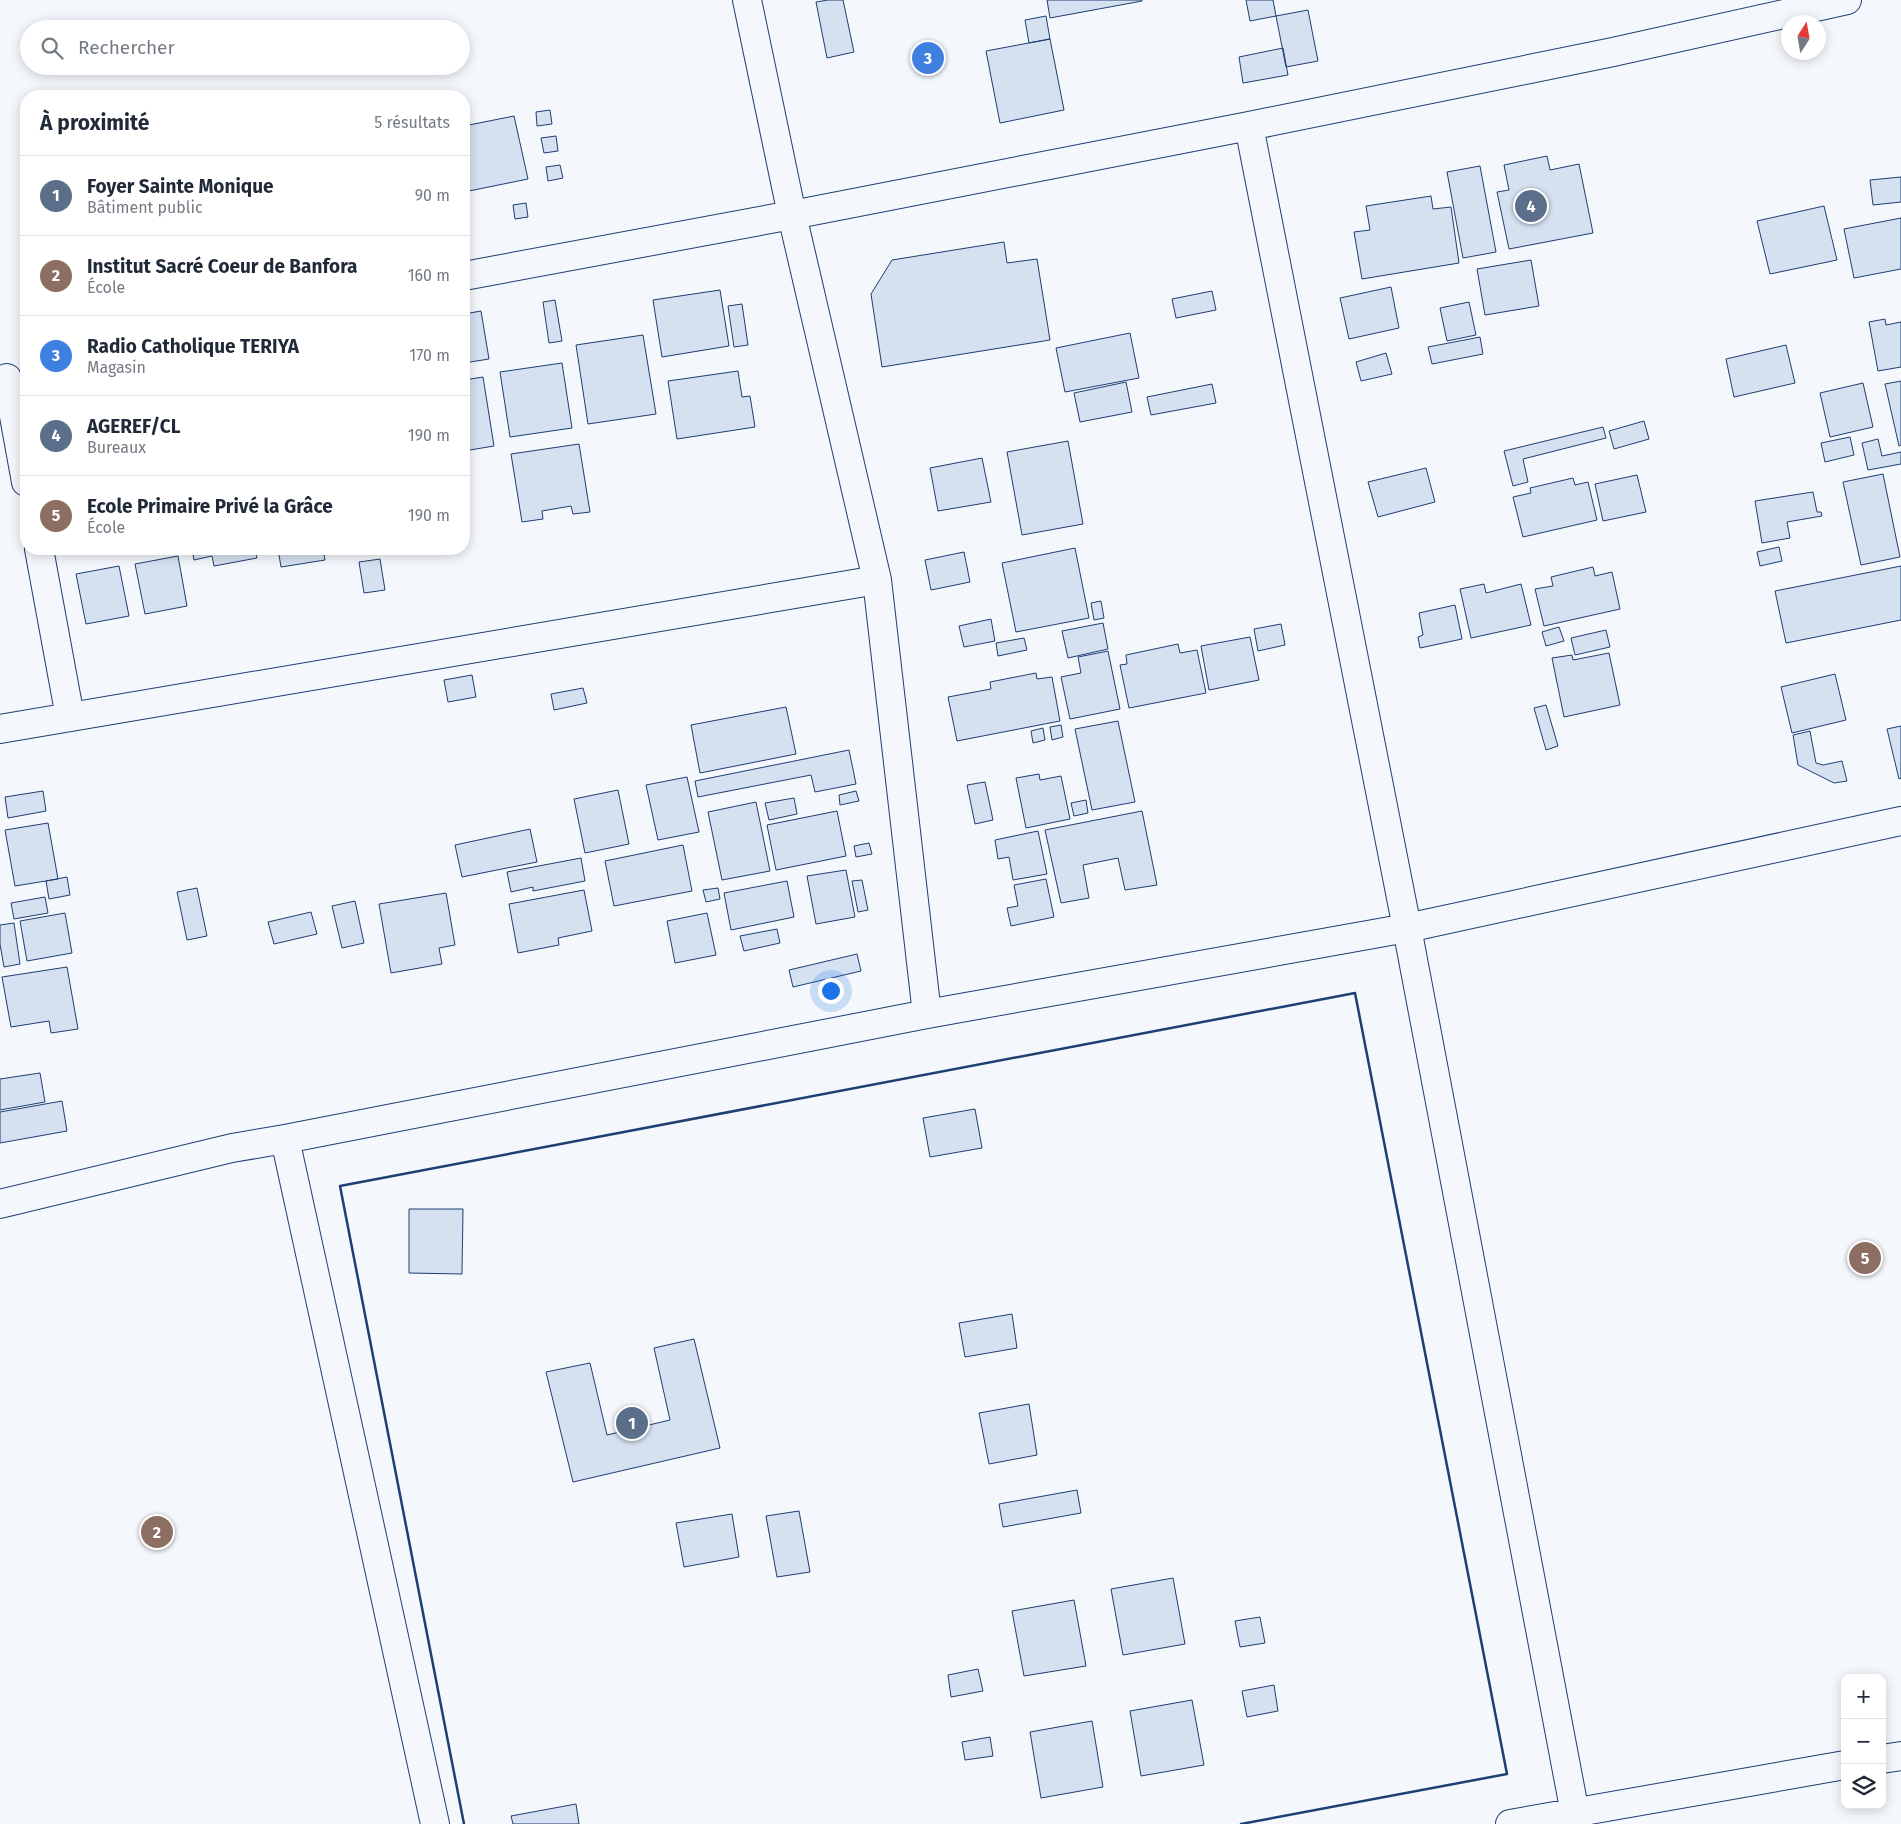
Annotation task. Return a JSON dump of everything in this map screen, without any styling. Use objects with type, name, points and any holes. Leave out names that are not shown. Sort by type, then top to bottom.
[{"type":"street","points":[[747,0],[792,215],[877,580],[927,1014]]},
{"type":"street","points":[[470,275],[792,215],[1249,126],[1613,52],[1847,0]]},
{"type":"street","points":[[1249,126],[1407,928],[1576,1818]]},
{"type":"street","points":[[11,377],[20,440]]},
{"type":"street","points":[[40,555],[70,717]]},
{"type":"street","points":[[0,729],[877,580]]},
{"type":"street","points":[[0,1204],[232,1148],[927,1014],[1407,928],[1901,821]]},
{"type":"street","points":[[285,1139],[435,1824]]},
{"type":"street","points":[[1886,1758],[1901,1756]]},
{"type":"street","points":[[1510,1824],[1576,1818],[1841,1766]]},
{"type":"building","points":[[843,0],[854,52],[827,58],[816,2]]},
{"type":"building","points":[[1047,0],[1142,0],[1142,1],[1050,18]]},
{"type":"building","points":[[1246,0],[1273,0],[1276,16],[1250,21]]},
{"type":"building","points":[[1308,10],[1318,61],[1286,67],[1276,16]]},
{"type":"building","points":[[1046,16],[1050,39],[1029,43],[1025,20]]},
{"type":"building","points":[[1050,39],[1064,110],[1000,123],[986,51]]},
{"type":"building","points":[[1283,48],[1288,75],[1243,83],[1239,57]]},
{"type":"building","points":[[550,110],[552,124],[537,126],[536,112]]},
{"type":"building","points":[[514,116],[528,179],[470,191],[470,125]]},
{"type":"building","points":[[556,136],[558,151],[544,153],[541,138]]},
{"type":"building","points":[[1547,156],[1550,170],[1579,164],[1593,233],[1509,249],[1497,192],[1509,190],[1504,165]]},
{"type":"building","points":[[560,165],[563,178],[548,181],[546,167]]},
{"type":"building","points":[[1480,166],[1496,252],[1463,258],[1447,172]]},
{"type":"building","points":[[1901,177],[1901,202],[1873,205],[1870,180]]},
{"type":"building","points":[[1431,196],[1433,209],[1451,207],[1459,263],[1362,279],[1354,232],[1370,230],[1366,206]]},
{"type":"building","points":[[526,203],[528,217],[515,219],[513,205]]},
{"type":"building","points":[[1824,206],[1837,260],[1770,274],[1757,221]]},
{"type":"building","points":[[1901,218],[1901,269],[1854,278],[1844,229]]},
{"type":"building","points":[[1004,242],[1007,263],[1037,259],[1050,340],[882,367],[871,294],[892,260]]},
{"type":"building","points":[[1531,260],[1539,306],[1485,315],[1477,269]]},
{"type":"building","points":[[1391,287],[1399,328],[1349,339],[1340,298]]},
{"type":"building","points":[[720,290],[729,346],[662,357],[653,300]]},
{"type":"building","points":[[1212,291],[1216,310],[1176,318],[1172,299]]},
{"type":"building","points":[[555,300],[562,341],[549,343],[543,302]]},
{"type":"building","points":[[1469,302],[1476,335],[1447,341],[1440,308]]},
{"type":"building","points":[[742,304],[748,345],[734,347],[728,306]]},
{"type":"building","points":[[481,311],[489,359],[470,362],[470,313]]},
{"type":"building","points":[[1885,319],[1886,325],[1901,322],[1901,367],[1878,371],[1869,322]]},
{"type":"building","points":[[1130,333],[1139,378],[1065,392],[1056,348]]},
{"type":"building","points":[[643,335],[656,414],[588,424],[576,345]]},
{"type":"building","points":[[1480,337],[1483,354],[1432,364],[1428,347]]},
{"type":"building","points":[[1786,345],[1795,383],[1734,397],[1726,359]]},
{"type":"building","points":[[1386,353],[1392,374],[1361,381],[1356,362]]},
{"type":"building","points":[[562,363],[572,428],[510,437],[500,372]]},
{"type":"building","points":[[738,371],[742,397],[750,396],[755,427],[677,439],[668,381]]},
{"type":"building","points":[[483,377],[494,446],[470,450],[470,379]]},
{"type":"building","points":[[1901,381],[1901,445],[1899,446],[1885,384]]},
{"type":"building","points":[[1126,382],[1132,412],[1080,422],[1074,393]]},
{"type":"building","points":[[1863,383],[1873,427],[1830,437],[1820,393]]},
{"type":"building","points":[[1212,384],[1216,403],[1151,415],[1147,397]]},
{"type":"building","points":[[1644,421],[1649,439],[1614,449],[1609,431]]},
{"type":"building","points":[[1603,427],[1606,438],[1523,459],[1528,482],[1513,486],[1504,451]]},
{"type":"building","points":[[1850,437],[1854,455],[1825,462],[1821,443]]},
{"type":"building","points":[[1878,439],[1882,456],[1901,452],[1901,464],[1868,470],[1862,443]]},
{"type":"building","points":[[1068,441],[1083,524],[1022,535],[1007,452]]},
{"type":"building","points":[[579,444],[590,512],[573,514],[571,506],[542,511],[543,519],[522,522],[511,454]]},
{"type":"building","points":[[982,458],[991,502],[938,511],[930,468]]},
{"type":"building","points":[[1426,468],[1435,502],[1378,517],[1368,482]]},
{"type":"building","points":[[1883,474],[1900,557],[1861,565],[1843,482]]},
{"type":"building","points":[[1637,475],[1646,512],[1603,521],[1595,484]]},
{"type":"building","points":[[1573,478],[1575,485],[1588,482],[1597,520],[1523,537],[1513,497],[1531,493],[1530,488]]},
{"type":"building","points":[[1813,492],[1817,512],[1821,512],[1822,516],[1787,522],[1790,538],[1762,543],[1755,501]]},
{"type":"building","points":[[1779,547],[1782,561],[1760,566],[1757,552]]},
{"type":"building","points":[[1075,548],[1089,618],[1016,632],[1002,563]]},
{"type":"building","points":[[964,552],[970,582],[931,590],[925,560]]},
{"type":"building","points":[[193,555],[256,555],[257,558],[214,566],[212,556],[194,560]]},
{"type":"building","points":[[279,555],[324,555],[325,560],[281,567]]},
{"type":"building","points":[[178,556],[187,606],[145,614],[135,564]]},
{"type":"building","points":[[380,559],[385,590],[364,593],[359,562]]},
{"type":"building","points":[[119,566],[129,616],[86,624],[76,574]]},
{"type":"building","points":[[1901,566],[1901,620],[1786,643],[1775,591]]},
{"type":"building","points":[[1593,567],[1595,576],[1612,572],[1620,609],[1544,626],[1535,589],[1553,586],[1551,577]]},
{"type":"building","points":[[1484,584],[1486,593],[1521,584],[1531,625],[1471,638],[1460,589]]},
{"type":"building","points":[[1101,601],[1104,618],[1094,620],[1091,603]]},
{"type":"building","points":[[1455,605],[1462,639],[1420,648],[1418,637],[1423,635],[1419,613]]},
{"type":"building","points":[[991,619],[995,641],[964,647],[959,626]]},
{"type":"building","points":[[1103,623],[1108,649],[1068,658],[1062,631]]},
{"type":"building","points":[[1281,624],[1285,645],[1258,651],[1254,629]]},
{"type":"building","points":[[1559,627],[1564,641],[1546,646],[1542,632]]},
{"type":"building","points":[[1606,630],[1610,647],[1575,655],[1571,638]]},
{"type":"building","points":[[1250,637],[1259,680],[1209,690],[1201,646]]},
{"type":"building","points":[[1024,638],[1027,650],[998,656],[996,643]]},
{"type":"building","points":[[1178,644],[1180,653],[1197,650],[1206,693],[1129,708],[1120,665],[1127,664],[1126,655]]},
{"type":"building","points":[[1108,651],[1120,709],[1070,719],[1061,677],[1081,673],[1078,657]]},
{"type":"building","points":[[1609,653],[1620,705],[1564,717],[1552,658],[1572,655],[1573,660]]},
{"type":"building","points":[[1036,673],[1037,679],[1052,677],[1060,721],[957,741],[948,697],[991,689],[990,682]]},
{"type":"building","points":[[1835,674],[1846,720],[1792,733],[1781,687]]},
{"type":"building","points":[[472,675],[476,697],[448,702],[444,680]]},
{"type":"building","points":[[583,688],[587,703],[554,710],[551,694]]},
{"type":"building","points":[[1546,705],[1558,746],[1546,750],[1534,708]]},
{"type":"building","points":[[786,707],[796,754],[700,773],[691,725]]},
{"type":"building","points":[[1118,721],[1135,802],[1092,810],[1075,729]]},
{"type":"building","points":[[1061,725],[1063,737],[1052,740],[1050,727]]},
{"type":"building","points":[[1901,726],[1901,778],[1899,779],[1887,729]]},
{"type":"building","points":[[1043,728],[1045,740],[1033,743],[1031,731]]},
{"type":"building","points":[[1810,731],[1816,763],[1823,765],[1842,761],[1847,781],[1834,783],[1798,765],[1793,735]]},
{"type":"building","points":[[849,750],[856,784],[815,792],[811,775],[698,797],[695,781]]},
{"type":"building","points":[[1039,774],[1040,780],[1061,776],[1070,819],[1026,828],[1016,778]]},
{"type":"building","points":[[687,777],[699,832],[658,840],[646,785]]},
{"type":"building","points":[[985,782],[993,820],[975,824],[967,785]]},
{"type":"building","points":[[618,790],[629,844],[585,853],[574,799]]},
{"type":"building","points":[[43,791],[46,811],[8,818],[5,797]]},
{"type":"building","points":[[856,791],[859,801],[840,805],[839,795]]},
{"type":"building","points":[[794,798],[797,814],[769,820],[765,803]]},
{"type":"building","points":[[1086,800],[1088,813],[1074,816],[1071,803]]},
{"type":"building","points":[[756,802],[770,871],[722,880],[708,812]]},
{"type":"building","points":[[837,811],[846,856],[776,870],[767,825]]},
{"type":"building","points":[[1142,811],[1157,885],[1125,890],[1118,858],[1083,865],[1089,898],[1061,903],[1045,830]]},
{"type":"building","points":[[48,823],[58,879],[15,886],[5,830]]},
{"type":"building","points":[[530,829],[537,862],[462,877],[455,845]]},
{"type":"building","points":[[1038,831],[1047,874],[1013,880],[1009,857],[998,859],[995,840]]},
{"type":"building","points":[[869,843],[872,854],[856,857],[854,846]]},
{"type":"building","points":[[683,845],[692,891],[614,906],[605,861]]},
{"type":"building","points":[[581,858],[585,881],[533,891],[533,887],[511,892],[507,872]]},
{"type":"building","points":[[846,870],[855,917],[816,924],[807,876]]},
{"type":"building","points":[[67,877],[70,895],[49,899],[46,881]]},
{"type":"building","points":[[1046,879],[1054,917],[1011,926],[1007,908],[1018,906],[1014,885]]},
{"type":"building","points":[[862,880],[868,910],[858,912],[852,881]]},
{"type":"building","points":[[787,881],[794,917],[731,930],[724,893]]},
{"type":"building","points":[[197,888],[207,936],[187,940],[177,892]]},
{"type":"building","points":[[718,888],[720,899],[706,902],[703,890]]},
{"type":"building","points":[[584,890],[592,931],[558,938],[559,945],[518,953],[509,904]]},
{"type":"building","points":[[446,893],[455,945],[439,948],[442,964],[391,973],[379,904]]},
{"type":"building","points":[[45,897],[48,913],[14,919],[11,903]]},
{"type":"building","points":[[355,901],[364,943],[342,948],[332,906]]},
{"type":"building","points":[[311,912],[317,934],[274,944],[268,922]]},
{"type":"building","points":[[65,913],[72,953],[27,961],[20,921]]},
{"type":"building","points":[[707,913],[716,955],[675,963],[667,921]]},
{"type":"building","points":[[14,923],[20,964],[4,967],[0,944],[0,925]]},
{"type":"building","points":[[777,929],[780,943],[744,951],[740,936]]},
{"type":"building","points":[[857,954],[861,971],[793,987],[789,970]]},
{"type":"building","points":[[67,967],[78,1029],[51,1033],[49,1021],[11,1027],[2,977]]},
{"type":"building","points":[[40,1073],[45,1102],[0,1110],[0,1079]]},
{"type":"building","points":[[62,1101],[67,1131],[0,1143],[0,1112]]},
{"type":"building","points":[[975,1109],[982,1148],[930,1157],[923,1118]]},
{"type":"building","points":[[409,1209],[463,1209],[462,1274],[409,1273]]},
{"type":"building","points":[[1012,1314],[1017,1348],[965,1357],[959,1323]]},
{"type":"building","points":[[694,1339],[720,1448],[573,1482],[546,1372],[590,1363],[607,1435],[670,1420],[654,1348]]},
{"type":"building","points":[[1029,1404],[1037,1455],[989,1464],[979,1413]]},
{"type":"building","points":[[1077,1490],[1081,1513],[1003,1527],[999,1504]]},
{"type":"building","points":[[799,1511],[810,1572],[777,1577],[766,1516]]},
{"type":"building","points":[[732,1514],[739,1557],[684,1567],[676,1523]]},
{"type":"building","points":[[1173,1578],[1185,1644],[1123,1655],[1111,1589]]},
{"type":"building","points":[[1074,1600],[1086,1666],[1024,1676],[1012,1611]]},
{"type":"building","points":[[1260,1617],[1265,1643],[1240,1647],[1235,1621]]},
{"type":"building","points":[[978,1669],[983,1691],[951,1697],[948,1675]]},
{"type":"building","points":[[1274,1685],[1278,1711],[1247,1717],[1242,1691]]},
{"type":"building","points":[[1192,1700],[1204,1765],[1141,1776],[1130,1711]]},
{"type":"building","points":[[1092,1721],[1103,1787],[1041,1798],[1030,1732]]},
{"type":"building","points":[[990,1737],[993,1756],[965,1760],[962,1742]]},
{"type":"building","points":[[576,1804],[579,1824],[513,1824],[511,1816]]},
{"type":"wall","points":[[464,1824],[340,1186],[1355,993],[1507,1774],[1241,1824]]},
{"type":"place","name":"Radio Catholique TERIYA","points":[[928,58]]},
{"type":"place","name":"AGEREF/CL","points":[[1531,206]]},
{"type":"place","name":"Ecole Primaire Privé la Grâce","points":[[1865,1258]]},
{"type":"place","name":"Foyer Sainte Monique","points":[[632,1423]]},
{"type":"place","name":"Institut Sacré Coeur de Banfora","points":[[157,1532]]}]
